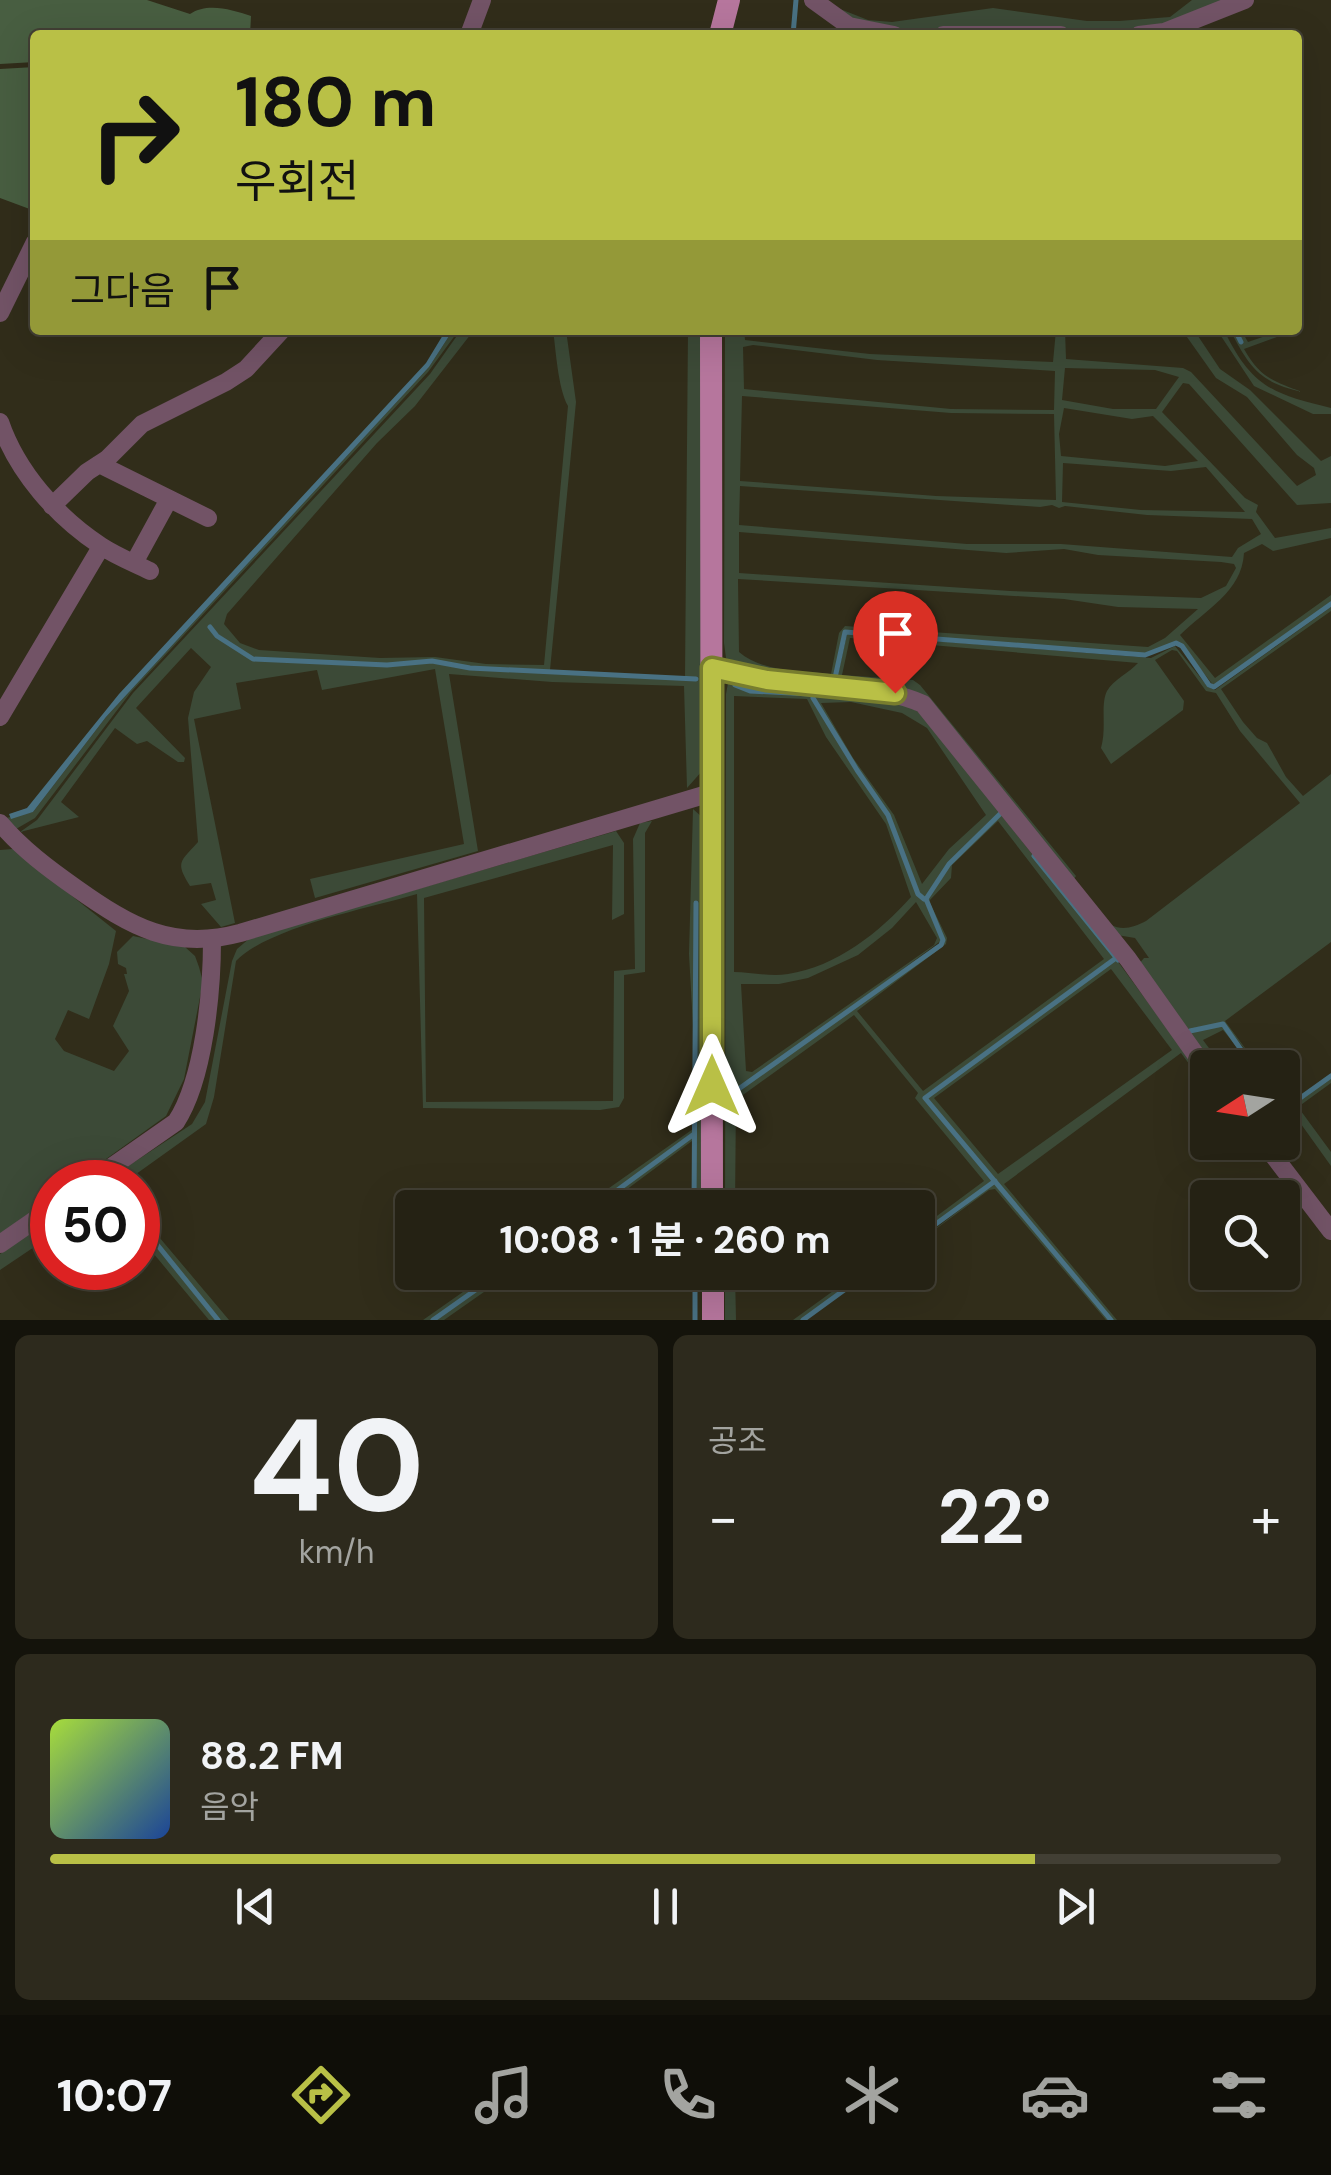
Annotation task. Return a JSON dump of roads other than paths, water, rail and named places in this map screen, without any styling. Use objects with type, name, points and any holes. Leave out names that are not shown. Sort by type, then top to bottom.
[{"type":"main road","points":[[721,30],[729,0]]},
{"type":"main road","points":[[711,335],[712,1190]]},
{"type":"main road","points":[[713,1290],[713,1320]]},
{"type":"street","points":[[471,30],[482,0]]},
{"type":"street","points":[[813,0],[849,26],[869,30]]},
{"type":"street","points":[[1170,30],[1244,0]]},
{"type":"street","points":[[0,313],[30,252]]},
{"type":"street","points":[[52,506],[152,418],[246,369],[277,335]]},
{"type":"street","points":[[0,422],[25,472],[52,506],[101,546],[142,567],[169,499]]},
{"type":"street","points":[[99,464],[208,518]]},
{"type":"street","points":[[0,717],[101,546]]},
{"type":"street","points":[[712,668],[767,680],[895,693],[922,704],[1128,959],[1192,1050]]},
{"type":"street","points":[[3,830],[66,881],[133,926],[165,937],[212,940],[714,792]]},
{"type":"street","points":[[122,1160],[176,1122],[185,1107],[206,1026],[212,940]]},
{"type":"street","points":[[1277,1160],[1331,1231]]},
{"type":"street","points":[[0,1244],[30,1223]]},
{"type":"water","points":[[443,335],[450,335],[429,367],[106,717],[33,812],[11,819],[9,814],[27,808],[119,694],[426,363]]},
{"type":"waterway","points":[[793,30],[796,0]]},
{"type":"waterway","points":[[1238,335],[1241,342]]},
{"type":"waterway","points":[[835,678],[845,632],[1145,655],[1176,643],[1214,687],[1331,604]]},
{"type":"waterway","points":[[210,627],[217,636],[253,659],[387,665],[432,661],[470,668],[696,679]]},
{"type":"waterway","points":[[735,685],[750,691],[831,695]]},
{"type":"waterway","points":[[813,698],[888,815],[918,894],[924,899]]},
{"type":"waterway","points":[[740,1088],[941,945],[943,940],[926,899],[949,864],[1001,813]]},
{"type":"waterway","points":[[1034,856],[1118,960]]},
{"type":"waterway","points":[[694,1190],[696,903]]},
{"type":"waterway","points":[[1111,1320],[925,1098],[1116,958]]},
{"type":"waterway","points":[[1190,1031],[1223,1024],[1241,1050]]},
{"type":"waterway","points":[[1300,1098],[1331,1076]]},
{"type":"waterway","points":[[618,1190],[694,1134]]},
{"type":"waterway","points":[[935,1225],[995,1181]]},
{"type":"waterway","points":[[160,1248],[218,1320]]},
{"type":"waterway","points":[[433,1320],[476,1290]]},
{"type":"waterway","points":[[695,1290],[695,1320]]},
{"type":"waterway","points":[[803,1320],[844,1290]]}]
